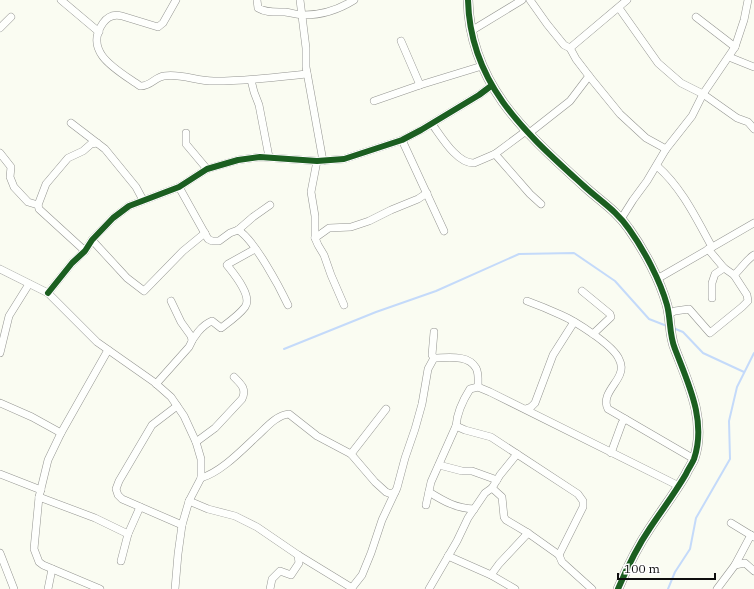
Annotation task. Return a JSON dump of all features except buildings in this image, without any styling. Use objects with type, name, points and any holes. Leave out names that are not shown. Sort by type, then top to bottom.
[{"type":"street","points":[[61,0],[98,32]]},
{"type":"street","points":[[176,0],[165,19],[158,27],[117,14],[110,16],[98,32],[97,48],[102,57],[111,66],[140,86],[148,85],[163,76],[186,76],[215,81],[251,80],[307,74]]},
{"type":"street","points":[[257,0],[258,8],[264,12],[292,13],[302,15],[321,14],[340,8],[354,0]]},
{"type":"street","points":[[300,0],[307,74],[320,161],[311,192],[315,216],[315,238],[324,255],[344,305]]},
{"type":"street","points":[[468,0],[474,45],[492,86],[510,112],[527,133],[621,219],[637,241],[657,279],[667,306],[673,346],[689,386],[697,414],[697,444],[694,459],[679,486],[634,553],[618,589]]},
{"type":"street","points":[[471,31],[522,0]]},
{"type":"street","points":[[530,0],[564,45],[570,48],[576,59],[620,114],[646,138],[666,149]]},
{"type":"street","points":[[570,48],[627,0]]},
{"type":"street","points":[[621,219],[657,166],[666,149],[692,116],[703,94],[735,47],[744,20],[748,0]]},
{"type":"street","points":[[619,8],[656,58],[658,63],[681,83],[703,94],[737,118],[748,122],[754,128]]},
{"type":"street","points":[[0,28],[11,17]]},
{"type":"street","points":[[696,17],[735,47]]},
{"type":"street","points":[[401,41],[420,85]]},
{"type":"street","points":[[729,57],[754,68]]},
{"type":"street","points":[[374,101],[482,66]]},
{"type":"street","points":[[432,124],[461,159],[474,163],[495,154],[527,133],[570,101],[589,76]]},
{"type":"street","points":[[251,80],[259,105],[269,157]]},
{"type":"street","points":[[48,293],[85,251],[92,240],[113,218],[129,206],[179,188],[207,169],[238,160],[269,157],[320,161],[344,159],[402,140],[432,124],[492,86]]},
{"type":"street","points":[[71,123],[105,149],[136,187],[143,200]]},
{"type":"street","points":[[186,133],[186,144],[207,169]]},
{"type":"street","points":[[402,140],[444,231]]},
{"type":"street","points":[[85,251],[39,209],[38,205],[46,184],[68,158],[83,151],[91,144],[97,143]]},
{"type":"street","points":[[0,153],[11,167],[10,177],[14,187],[28,202],[38,205]]},
{"type":"street","points":[[495,154],[530,194],[541,204]]},
{"type":"street","points":[[657,166],[670,178],[690,207],[710,248],[724,268],[734,275],[747,295],[748,301],[710,332],[689,309],[675,311],[668,314]]},
{"type":"street","points":[[179,188],[208,239],[215,242],[238,230],[270,205]]},
{"type":"street","points":[[315,238],[329,228],[351,227],[369,222],[391,210],[418,199],[427,193]]},
{"type":"street","points":[[657,279],[754,223]]},
{"type":"street","points":[[238,230],[246,235],[280,287],[288,306]]},
{"type":"street","points":[[92,240],[127,278],[144,291],[183,251],[205,233]]},
{"type":"street","points":[[156,384],[189,347],[192,340],[207,323],[212,321],[221,328],[245,307],[247,302],[246,294],[227,265],[255,249]]},
{"type":"street","points":[[734,275],[741,269],[747,259],[754,255]]},
{"type":"street","points":[[712,298],[712,283],[715,274],[724,268]]},
{"type":"street","points":[[0,269],[48,293],[97,342],[156,384],[170,397],[184,416],[196,442],[201,459],[201,478],[189,501],[182,525],[175,589]]},
{"type":"street","points":[[0,351],[9,316],[29,284]]},
{"type":"street","points":[[582,291],[610,314],[610,317],[593,334]]},
{"type":"street","points":[[171,301],[192,340]]},
{"type":"street","points":[[527,301],[562,315],[593,334],[615,352],[622,367],[620,374],[606,397],[605,405],[608,409],[694,459]]},
{"type":"street","points":[[526,409],[535,403],[553,356],[574,322]]},
{"type":"street","points":[[189,501],[208,509],[235,516],[252,524],[298,555],[352,588],[362,575],[371,554],[380,525],[395,492],[422,404],[428,369],[434,358],[432,355],[434,332]]},
{"type":"street","points":[[100,589],[39,562],[34,549],[40,494],[48,460],[61,432],[108,350]]},
{"type":"street","points":[[434,358],[454,357],[469,361],[476,368],[478,374],[478,387]]},
{"type":"street","points":[[196,442],[215,428],[242,399],[244,395],[243,387],[234,377]]},
{"type":"street","points":[[426,505],[431,482],[456,426],[457,417],[466,395],[470,389],[478,387],[526,409],[679,486]]},
{"type":"street","points":[[0,403],[61,432]]},
{"type":"street","points":[[177,406],[152,425],[122,475],[116,489],[118,495],[122,499],[182,525]]},
{"type":"street","points":[[351,454],[386,409]]},
{"type":"street","points":[[201,478],[218,470],[283,414],[289,414],[317,436],[351,454],[375,482],[386,492],[390,494],[395,492]]},
{"type":"street","points":[[611,453],[622,423],[625,419]]},
{"type":"street","points":[[456,426],[490,438],[578,494],[583,501],[583,507],[559,556]]},
{"type":"street","points":[[429,589],[474,509],[485,493],[492,488],[500,475],[517,454]]},
{"type":"street","points":[[439,465],[462,471],[472,471],[497,480]]},
{"type":"street","points":[[0,474],[128,534]]},
{"type":"street","points":[[492,488],[502,497],[504,517],[506,520],[528,533],[559,556],[562,562],[592,589]]},
{"type":"street","points":[[429,492],[446,502],[461,508],[474,509]]},
{"type":"street","points":[[120,561],[128,534],[140,507]]},
{"type":"street","points":[[717,589],[735,565],[753,536],[731,523]]},
{"type":"street","points":[[491,575],[499,564],[528,533]]},
{"type":"street","points":[[0,553],[14,589]]},
{"type":"street","points":[[270,589],[272,579],[280,571],[291,575],[298,563],[298,555]]},
{"type":"street","points":[[448,556],[491,575],[515,589]]},
{"type":"street","points":[[735,565],[745,563],[754,571]]},
{"type":"street","points":[[48,589],[52,569]]},
{"type":"waterway","points":[[284,349],[376,312],[436,291],[519,254],[574,253],[615,281],[649,319],[667,326]]},
{"type":"waterway","points":[[673,328],[683,332],[703,353],[744,372]]},
{"type":"waterway","points":[[668,589],[675,572],[690,549],[696,518],[730,459],[729,421],[737,387],[754,353]]},
{"type":"cycle path","points":[[468,0],[471,30],[479,57],[490,82],[505,105],[542,147],[619,217],[629,229],[646,256],[664,295],[673,344],[694,402],[698,431],[694,459],[686,474],[641,543],[618,589]]},
{"type":"cycle path","points":[[48,293],[72,263],[85,251],[92,240],[113,218],[129,206],[179,187],[207,169],[238,160],[260,157],[317,161],[344,159],[402,140],[479,95],[491,86]]}]
